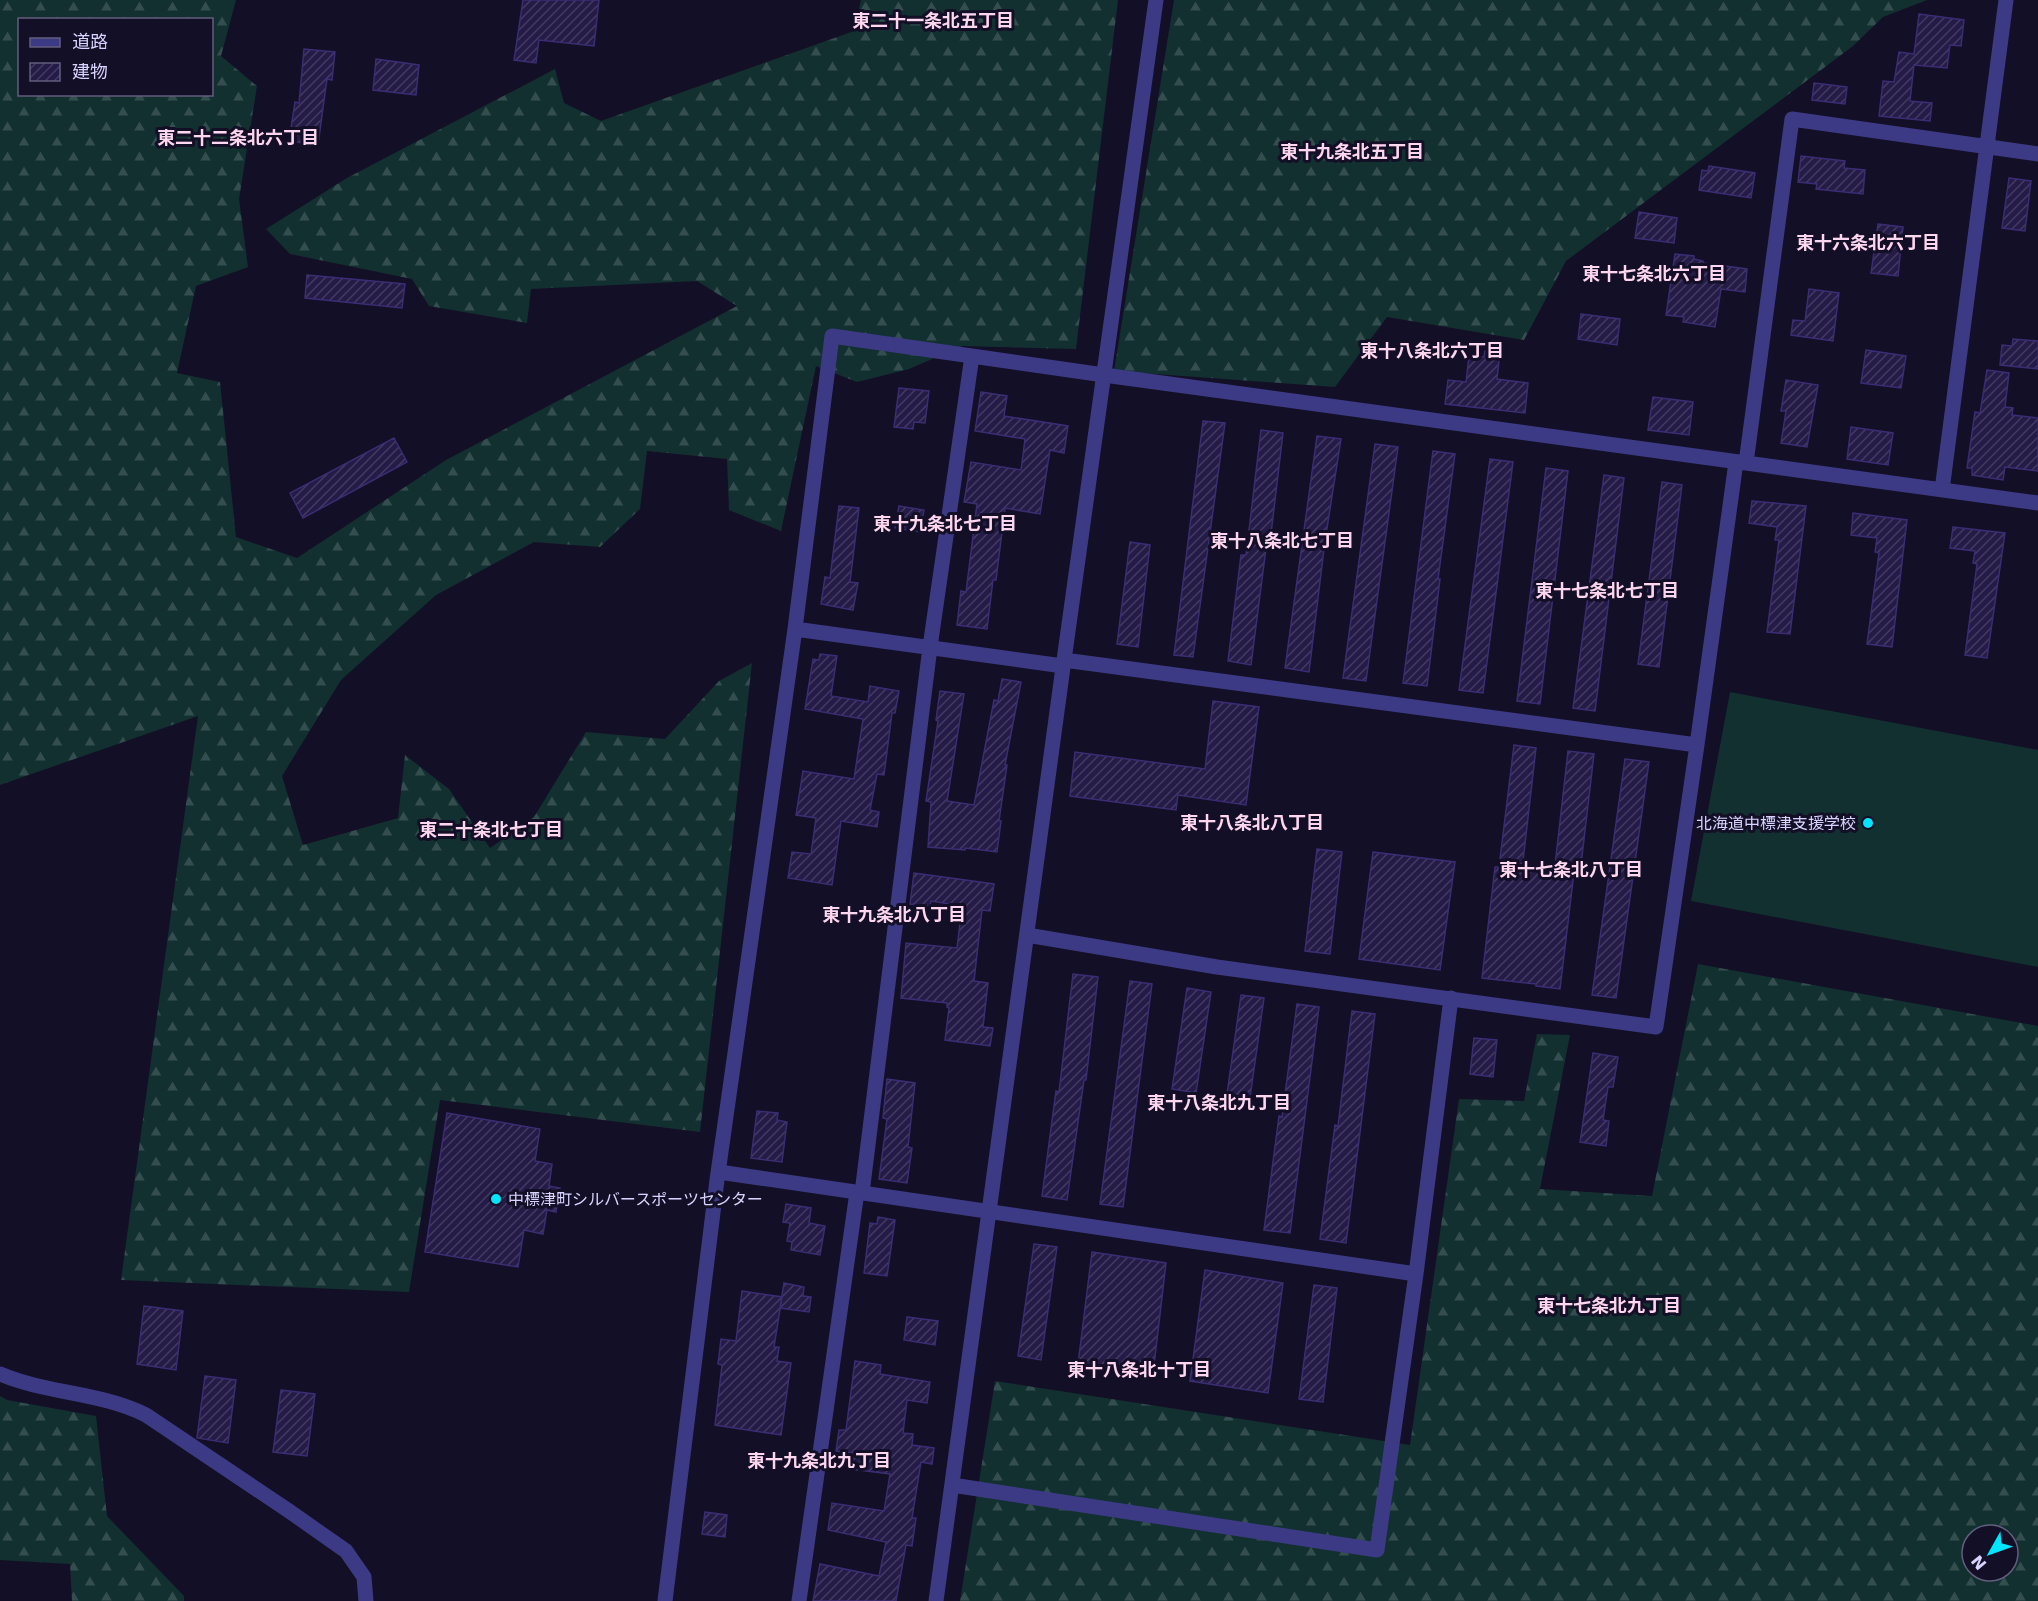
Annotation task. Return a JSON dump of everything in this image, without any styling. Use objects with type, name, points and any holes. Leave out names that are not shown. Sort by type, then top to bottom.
[{"type":"street","points":[[936,1601],[1156,0]]},
{"type":"street","points":[[1942,490],[2006,0]]},
{"type":"street","points":[[1027,935],[1217,967],[1656,1027],[1792,119],[2038,154]]},
{"type":"street","points":[[665,1601],[719,1172],[795,628],[832,336],[2038,503]]},
{"type":"street","points":[[799,1601],[860,1192],[930,647],[972,356]]},
{"type":"street","points":[[795,628],[1697,745]]},
{"type":"street","points":[[952,1485],[1377,1550],[1416,1274],[1451,998]]},
{"type":"street","points":[[719,1172],[1416,1274]]},
{"type":"street","points":[[0,1374],[51,1390],[111,1401],[146,1415],[346,1551],[364,1577],[366,1601]]},
{"type":"green space","points":[[0,0],[236,0],[221,56],[257,86],[239,199],[248,267],[196,286],[177,373],[220,382],[236,537],[297,558],[446,460],[737,306],[697,281],[531,289],[527,323],[429,306],[412,279],[290,254],[266,229],[347,178],[555,69],[564,103],[601,121],[854,31],[861,0],[1118,0],[1076,349],[962,346],[909,369],[857,382],[816,366],[781,531],[729,510],[727,459],[647,451],[640,509],[600,547],[534,542],[436,595],[341,680],[282,776],[303,845],[398,818],[405,755],[449,789],[490,848],[534,817],[586,732],[665,739],[719,681],[752,663],[700,1132],[440,1100],[409,1292],[121,1280],[198,716],[0,785]]},
{"type":"green space","points":[[1174,0],[1927,0],[1883,17],[1853,46],[1566,261],[1524,340],[1387,317],[1335,387],[1114,371]]},
{"type":"green space","name":"北海道中標津支援学校","points":[[1730,692],[2038,750],[2038,967],[1691,901]]},
{"type":"green space","points":[[1698,964],[2038,1026],[2038,1601],[960,1601],[995,1381],[1410,1445],[1459,1099],[1524,1101],[1537,1034],[1570,1035],[1540,1189],[1652,1196]]},
{"type":"green space","points":[[0,1396],[7,1400],[96,1416],[107,1516],[184,1596],[184,1601],[72,1601],[70,1564],[0,1560]]},
{"type":"building","points":[[523,0],[599,0],[594,46],[539,40],[536,63],[514,60]]},
{"type":"building","points":[[1919,14],[1964,20],[1961,46],[1950,45],[1947,68],[1914,65],[1910,101],[1932,103],[1930,121],[1879,116],[1883,81],[1894,82],[1899,52],[1914,54]]},
{"type":"building","points":[[304,49],[335,52],[332,80],[327,79],[318,145],[289,141],[295,102],[299,103]]},
{"type":"building","points":[[376,59],[419,65],[416,95],[373,90]]},
{"type":"building","points":[[1814,83],[1847,87],[1845,104],[1812,100]]},
{"type":"building","points":[[1801,156],[1845,161],[1844,168],[1865,170],[1863,194],[1816,189],[1817,184],[1798,182]]},
{"type":"building","points":[[1709,166],[1755,173],[1751,198],[1699,190],[1702,170],[1708,171]]},
{"type":"building","points":[[2009,178],[2031,181],[2025,231],[2002,228]]},
{"type":"building","points":[[1639,212],[1677,218],[1674,243],[1635,238]]},
{"type":"building","points":[[1878,224],[1903,227],[1898,276],[1871,273]]},
{"type":"building","points":[[1675,254],[1694,256],[1694,259],[1703,261],[1703,263],[1747,269],[1745,292],[1721,289],[1715,327],[1683,322],[1684,317],[1666,315]]},
{"type":"building","points":[[307,275],[405,284],[402,308],[305,298]]},
{"type":"building","points":[[1809,289],[1839,293],[1833,341],[1791,335],[1793,320],[1805,321]]},
{"type":"building","points":[[1581,314],[1620,319],[1617,345],[1578,339]]},
{"type":"building","points":[[2013,339],[2038,341],[2038,369],[2000,365],[2002,345],[2012,346]]},
{"type":"building","points":[[1866,350],[1906,356],[1901,388],[1861,383]]},
{"type":"building","points":[[1485,351],[1500,352],[1497,379],[1528,383],[1525,413],[1445,404],[1448,380],[1466,382],[1469,356],[1484,357]]},
{"type":"building","points":[[1987,370],[2009,373],[2005,407],[2013,408],[2012,415],[2038,418],[2038,471],[2005,467],[2003,480],[1972,475],[1972,468],[1967,468],[1975,412],[1980,413]]},
{"type":"building","points":[[1786,380],[1818,385],[1807,447],[1781,443],[1786,411],[1781,411]]},
{"type":"building","points":[[899,388],[929,391],[925,423],[914,422],[913,429],[894,427]]},
{"type":"building","points":[[981,392],[1007,396],[1004,416],[1068,426],[1064,453],[1050,450],[1040,514],[1005,508],[987,629],[957,625],[961,591],[966,592],[977,504],[964,502],[971,462],[1021,470],[1025,439],[975,431]]},
{"type":"building","points":[[1653,397],[1693,402],[1689,435],[1648,430]]},
{"type":"building","points":[[1203,421],[1225,423],[1193,657],[1174,655]]},
{"type":"building","points":[[1851,427],[1893,433],[1888,465],[1847,459]]},
{"type":"building","points":[[1261,430],[1283,433],[1271,534],[1268,533],[1251,665],[1228,661],[1241,555],[1246,555]]},
{"type":"building","points":[[1317,436],[1341,439],[1325,541],[1309,672],[1285,668]]},
{"type":"building","points":[[394,438],[407,462],[303,518],[290,493]]},
{"type":"building","points":[[1375,444],[1398,447],[1366,681],[1343,678]]},
{"type":"building","points":[[1433,451],[1455,454],[1438,579],[1440,579],[1427,686],[1403,683]]},
{"type":"building","points":[[1490,459],[1513,462],[1483,693],[1459,690]]},
{"type":"building","points":[[1546,468],[1568,471],[1540,704],[1517,701]]},
{"type":"building","points":[[1604,475],[1624,478],[1595,711],[1573,708]]},
{"type":"building","points":[[1662,482],[1682,485],[1659,667],[1638,664]]},
{"type":"building","points":[[1752,501],[1806,506],[1790,634],[1767,632],[1779,540],[1775,540],[1777,527],[1749,523]]},
{"type":"building","points":[[839,506],[859,508],[850,582],[858,583],[853,610],[821,604],[825,577],[830,578]]},
{"type":"building","points":[[899,506],[924,510],[920,532],[895,528]]},
{"type":"building","points":[[1853,513],[1907,520],[1892,647],[1867,644],[1879,553],[1875,552],[1877,538],[1851,535]]},
{"type":"building","points":[[1953,527],[2005,533],[1987,658],[1965,655],[1977,564],[1973,563],[1975,551],[1950,548]]},
{"type":"building","points":[[1130,542],[1150,545],[1138,647],[1117,644]]},
{"type":"building","points":[[820,654],[837,656],[831,696],[868,702],[870,686],[899,691],[895,713],[892,713],[884,775],[877,774],[870,810],[879,812],[877,827],[841,821],[832,885],[788,878],[792,852],[811,854],[816,818],[796,815],[803,771],[854,779],[863,719],[805,709],[813,659],[819,660]]},
{"type":"building","points":[[1002,679],[1021,682],[1005,765],[1007,765],[997,852],[928,847],[931,802],[926,801],[938,721],[936,720],[940,691],[964,694],[947,801],[974,805],[994,700],[998,701]]},
{"type":"building","points":[[1213,701],[1259,707],[1246,805],[1178,795],[1176,810],[1070,796],[1075,752],[1205,769]]},
{"type":"building","points":[[1514,745],[1536,748],[1522,870],[1554,874],[1568,751],[1594,754],[1581,865],[1575,864],[1560,989],[1482,978],[1495,867],[1499,867]]},
{"type":"building","points":[[1625,759],[1649,762],[1616,998],[1592,995]]},
{"type":"building","points":[[1317,849],[1342,852],[1330,954],[1305,951]]},
{"type":"building","points":[[1373,852],[1455,862],[1440,970],[1359,959]]},
{"type":"building","points":[[914,873],[994,884],[990,911],[982,910],[974,981],[988,983],[983,1027],[993,1028],[990,1046],[945,1040],[949,1008],[947,1003],[901,998],[906,943],[957,948],[962,906],[931,901],[930,906],[910,904]]},
{"type":"building","points":[[1073,974],[1098,977],[1086,1080],[1084,1080],[1067,1200],[1042,1196],[1056,1091],[1059,1092]]},
{"type":"building","points":[[1130,981],[1152,984],[1123,1207],[1100,1204]]},
{"type":"building","points":[[1187,988],[1211,992],[1196,1093],[1172,1089]]},
{"type":"building","points":[[1241,995],[1264,998],[1249,1105],[1226,1101]]},
{"type":"building","points":[[1297,1004],[1319,1007],[1290,1233],[1264,1230]]},
{"type":"building","points":[[1352,1011],[1375,1014],[1346,1243],[1320,1239],[1335,1125],[1338,1126]]},
{"type":"building","points":[[1474,1038],[1497,1040],[1493,1077],[1470,1074]]},
{"type":"building","points":[[1593,1053],[1618,1057],[1613,1087],[1608,1087],[1603,1120],[1609,1121],[1606,1146],[1580,1142]]},
{"type":"building","points":[[887,1079],[915,1083],[908,1147],[912,1148],[907,1183],[879,1179],[887,1119],[883,1118]]},
{"type":"building","points":[[757,1111],[778,1113],[777,1120],[787,1122],[782,1162],[751,1158]]},
{"type":"building","name":"中標津町シルバースポーツセンター","points":[[447,1113],[540,1129],[535,1161],[552,1164],[549,1186],[560,1188],[556,1212],[547,1210],[543,1234],[524,1230],[518,1267],[425,1252]]},
{"type":"building","points":[[786,1204],[811,1208],[809,1223],[825,1226],[820,1255],[791,1250],[792,1242],[787,1241],[790,1223],[783,1222]]},
{"type":"building","points":[[878,1217],[895,1220],[887,1276],[864,1273],[870,1223],[877,1224]]},
{"type":"building","points":[[1034,1244],[1057,1247],[1041,1360],[1018,1356]]},
{"type":"building","points":[[1092,1252],[1166,1263],[1153,1374],[1078,1364]]},
{"type":"building","points":[[1205,1270],[1283,1283],[1268,1393],[1190,1381]]},
{"type":"building","points":[[784,1283],[804,1287],[803,1296],[811,1297],[809,1312],[780,1308]]},
{"type":"building","points":[[1314,1285],[1337,1288],[1323,1402],[1299,1399]]},
{"type":"building","points":[[742,1291],[782,1297],[774,1347],[779,1347],[777,1361],[791,1363],[781,1435],[715,1425],[722,1365],[718,1364],[721,1339],[736,1341]]},
{"type":"building","points":[[144,1306],[183,1311],[176,1370],[137,1364]]},
{"type":"building","points":[[907,1317],[938,1321],[935,1345],[904,1340]]},
{"type":"building","points":[[855,1361],[881,1365],[880,1374],[930,1382],[927,1403],[907,1400],[903,1433],[913,1434],[912,1445],[934,1448],[932,1464],[921,1462],[912,1518],[916,1518],[912,1546],[906,1545],[896,1601],[813,1601],[820,1564],[879,1576],[886,1542],[828,1530],[832,1503],[884,1511],[890,1474],[851,1469],[854,1453],[836,1451],[839,1430],[846,1430]]},
{"type":"building","points":[[205,1376],[236,1380],[228,1443],[197,1438]]},
{"type":"building","points":[[281,1390],[315,1394],[307,1456],[273,1452]]},
{"type":"building","points":[[705,1512],[727,1515],[725,1537],[702,1534]]},
{"type":"place","name":"北海道中標津支援学校","points":[[1868,823]]},
{"type":"place","name":"中標津町シルバースポーツセンター","points":[[496,1199]]},
{"type":"district","name":"東二十一条北五丁目","points":[[933,21]]},
{"type":"district","name":"東二十二条北六丁目","points":[[238,138]]},
{"type":"district","name":"東十九条北五丁目","points":[[1352,152]]},
{"type":"district","name":"東十六条北六丁目","points":[[1868,243]]},
{"type":"district","name":"東十七条北六丁目","points":[[1654,274]]},
{"type":"district","name":"東十八条北六丁目","points":[[1432,351]]},
{"type":"district","name":"東十九条北七丁目","points":[[945,524]]},
{"type":"district","name":"東十八条北七丁目","points":[[1282,541]]},
{"type":"district","name":"東十七条北七丁目","points":[[1607,591]]},
{"type":"district","name":"東十八条北八丁目","points":[[1252,823]]},
{"type":"district","name":"東二十条北七丁目","points":[[491,830]]},
{"type":"district","name":"東十七条北八丁目","points":[[1571,870]]},
{"type":"district","name":"東十九条北八丁目","points":[[894,915]]},
{"type":"district","name":"東十八条北九丁目","points":[[1219,1103]]},
{"type":"district","name":"東十七条北九丁目","points":[[1609,1306]]},
{"type":"district","name":"東十八条北十丁目","points":[[1139,1370]]},
{"type":"district","name":"東十九条北九丁目","points":[[819,1461]]}]
